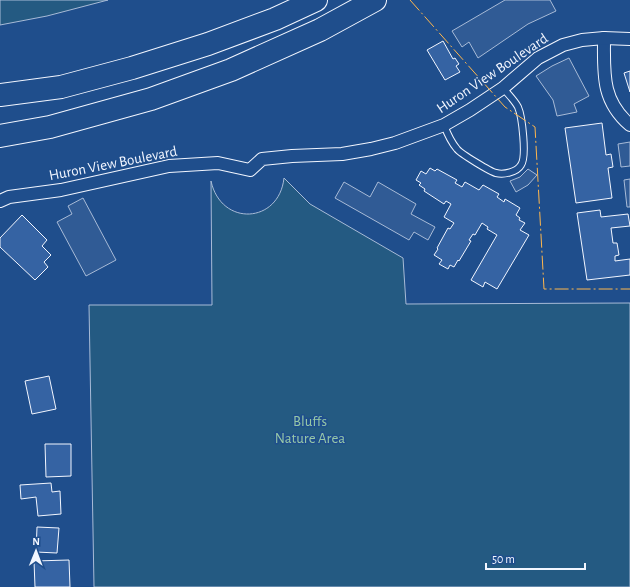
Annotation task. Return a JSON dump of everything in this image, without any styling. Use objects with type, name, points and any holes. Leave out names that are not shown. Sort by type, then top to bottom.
[{"type":"highway","points":[[0,95],[61,87],[132,68],[216,41],[276,19],[316,0]]},
{"type":"highway","points":[[0,136],[50,127],[143,101],[216,76],[320,30],[374,0]]},
{"type":"street","name":"Huron View Boulevard","points":[[0,201],[9,197],[61,190],[169,166],[218,163],[250,170],[262,159],[342,154],[371,149],[402,141],[444,125],[503,88],[538,58],[563,45],[582,40],[604,38],[630,40]]},
{"type":"street","points":[[604,38],[604,75],[607,93],[614,109],[630,125]]},
{"type":"lane","points":[[444,125],[452,143],[458,150],[495,173],[503,174],[513,172],[521,165],[524,158],[521,117],[518,107],[503,88]]},
{"type":"green space","points":[[0,0],[108,0],[47,16],[0,25]]},
{"type":"green space","name":"Bluffs Nature Area","points":[[284,178],[310,204],[403,258],[406,304],[630,303],[630,587],[94,587],[89,305],[212,305],[211,181],[217,196],[226,206],[237,212],[249,214],[261,211],[272,204],[280,193]]},
{"type":"shaded area","points":[[505,0],[550,0],[556,11],[528,24],[478,58],[469,42],[462,47],[452,31]]},
{"type":"shaded area","points":[[569,58],[589,96],[574,104],[577,112],[557,116],[553,100],[536,76]]},
{"type":"shaded area","points":[[630,142],[630,166],[621,167],[618,144]]},
{"type":"shaded area","points":[[528,169],[537,175],[528,185],[516,192],[510,181],[520,177]]},
{"type":"shaded area","points":[[630,179],[630,207],[627,207],[624,180]]},
{"type":"shaded area","points":[[344,182],[370,197],[378,182],[416,204],[411,214],[435,227],[428,240],[414,232],[409,240],[335,198]]},
{"type":"shaded area","points":[[83,198],[116,260],[86,276],[57,222],[72,214],[68,206]]},
{"type":"building","points":[[443,41],[453,59],[455,58],[459,64],[456,66],[460,72],[445,80],[427,50]]},
{"type":"building","points":[[630,71],[630,92],[624,73]]},
{"type":"building","points":[[602,123],[606,155],[611,154],[613,167],[608,168],[612,198],[576,203],[565,128]]},
{"type":"building","points":[[430,168],[435,171],[437,169],[457,180],[455,183],[462,187],[465,182],[479,190],[483,185],[499,194],[497,197],[504,202],[505,199],[520,208],[516,215],[520,218],[519,220],[525,223],[520,230],[529,235],[497,289],[485,282],[483,287],[471,280],[497,235],[487,229],[488,227],[482,223],[475,235],[473,234],[469,240],[471,241],[454,267],[450,265],[448,269],[439,264],[442,260],[434,255],[448,228],[450,229],[454,223],[444,217],[451,204],[446,201],[444,204],[424,191],[425,189],[419,185],[421,183],[416,180],[421,171],[426,174]]},
{"type":"building","points":[[600,210],[601,217],[628,214],[630,226],[611,228],[613,243],[617,243],[619,255],[615,256],[615,261],[630,259],[630,275],[587,280],[577,213]]},
{"type":"building","points":[[22,215],[47,240],[42,246],[51,255],[44,262],[48,267],[35,280],[0,247],[0,238]]},
{"type":"building","points":[[49,376],[56,409],[32,414],[25,381]]},
{"type":"building","points":[[45,444],[71,444],[71,476],[46,477]]},
{"type":"building","points":[[51,483],[52,492],[60,491],[61,514],[38,516],[36,497],[21,499],[20,485]]},
{"type":"building","points":[[37,527],[59,528],[57,553],[36,552]]},
{"type":"building","points":[[69,560],[70,587],[35,587],[34,561]]},
{"type":"power","points":[[410,0],[505,107],[535,127],[544,289],[630,289]]}]
